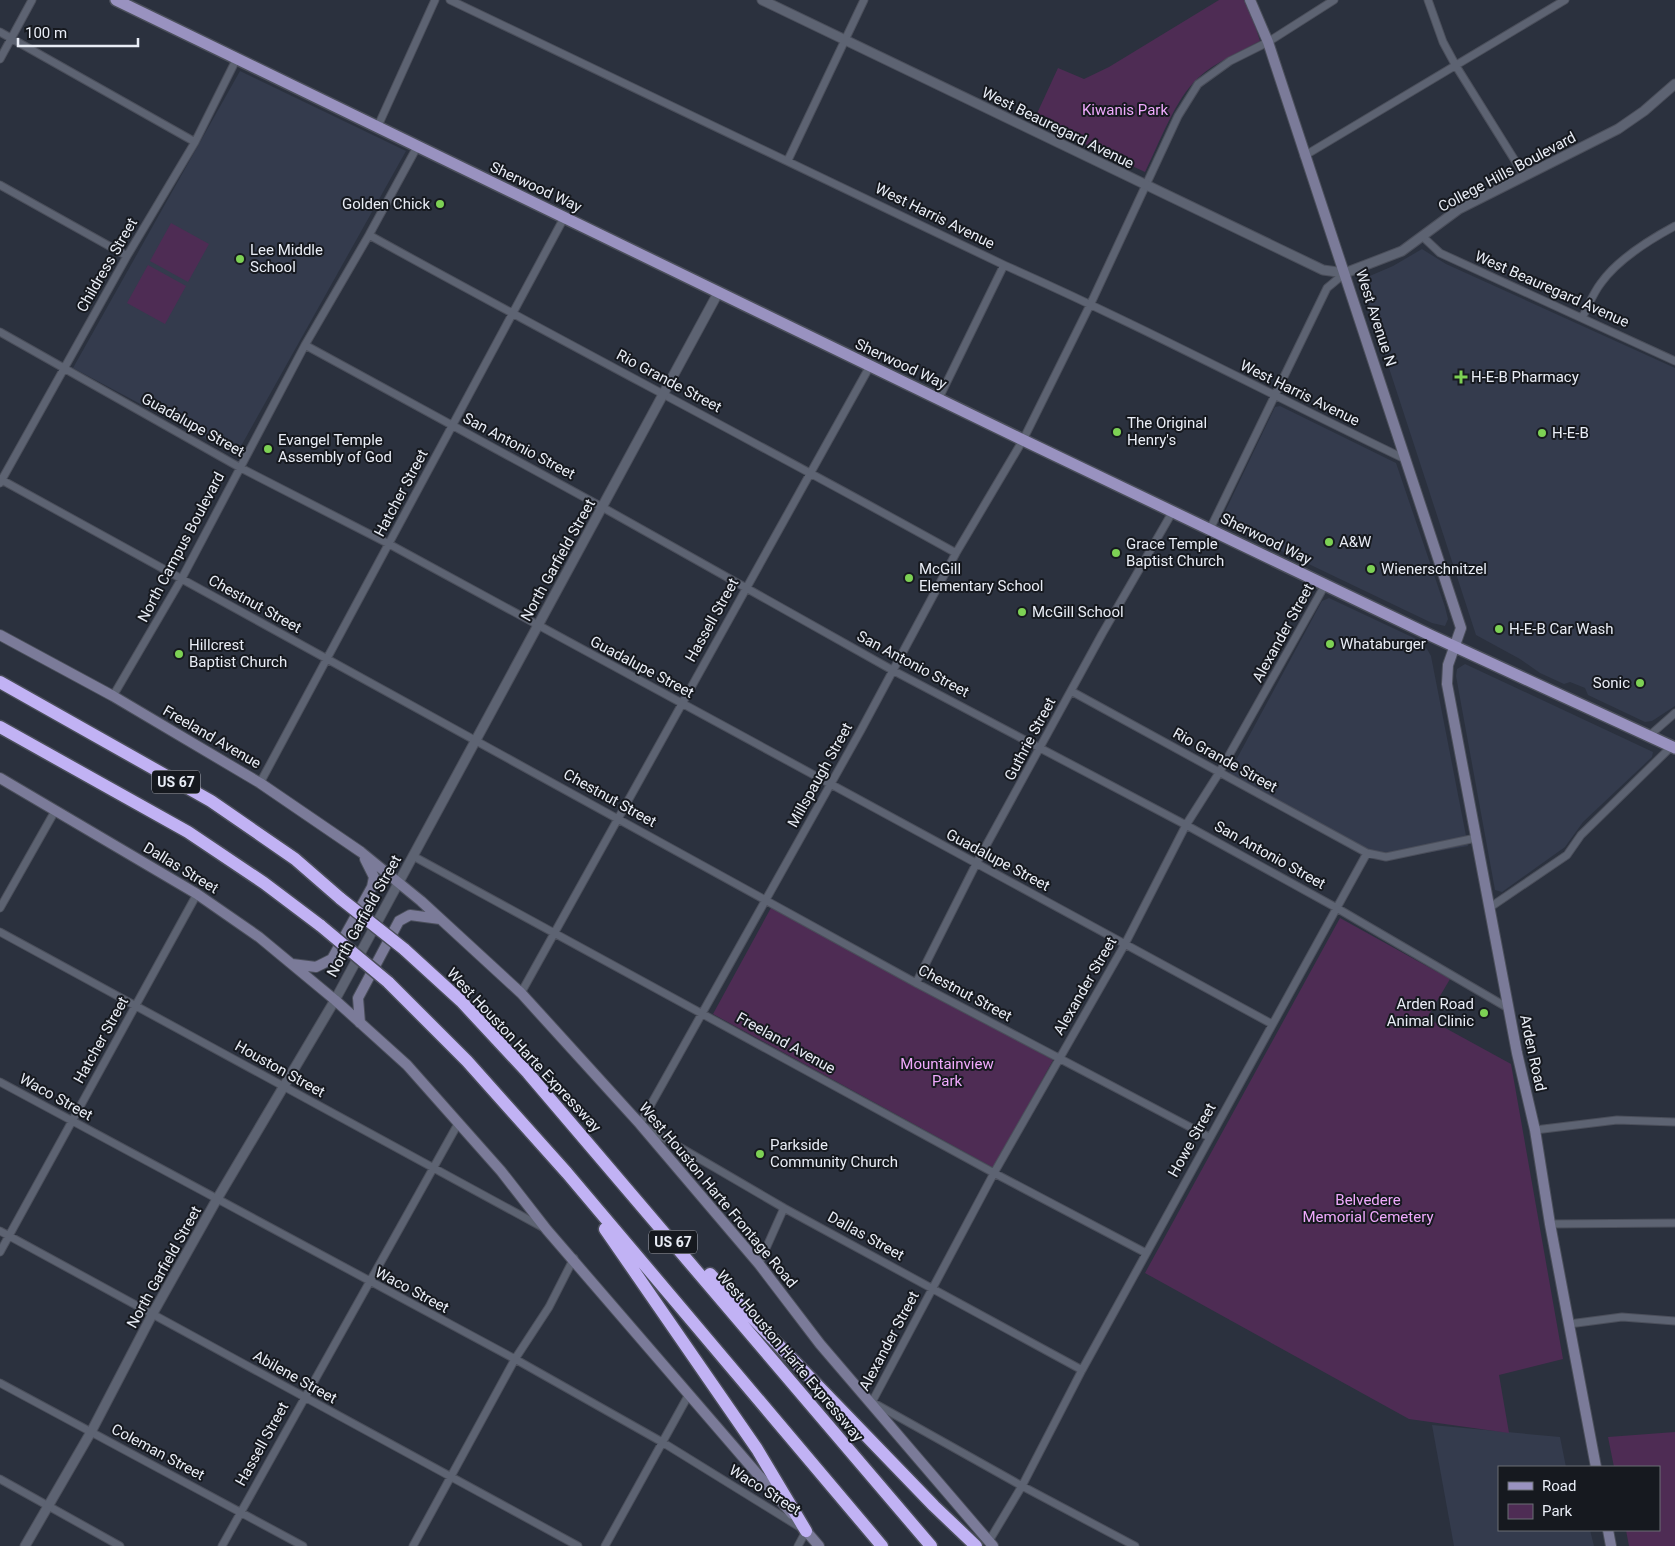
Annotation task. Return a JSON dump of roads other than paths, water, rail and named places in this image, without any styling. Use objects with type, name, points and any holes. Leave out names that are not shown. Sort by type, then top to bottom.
[{"type":"highway","name":"West Houston Harte Expressway","points":[[0,681],[211,801],[295,859],[404,950],[461,1001],[528,1073],[611,1169],[931,1546]]},
{"type":"highway","name":"US 67","points":[[0,727],[188,832],[264,883],[388,982],[467,1061],[567,1173],[882,1546]]},
{"type":"highway","points":[[0,734],[70,767]]},
{"type":"highway","points":[[611,1169],[774,1342],[976,1546]]},
{"type":"highway","points":[[567,1173],[757,1449],[806,1531]]},
{"type":"main road","name":"Sherwood Way","points":[[116,0],[136,4],[236,60],[565,216],[718,293],[1325,585],[1673,748]]},
{"type":"main road","name":"West Avenue N","points":[[1250,0],[1268,42],[1304,156],[1345,273],[1462,628],[1455,647]]},
{"type":"main road","name":"Freeland Avenue","points":[[0,635],[113,696],[260,782],[361,852],[398,882]]},
{"type":"main road","name":"Arden Road","points":[[1455,647],[1448,665],[1447,684],[1508,1008],[1535,1130],[1550,1224],[1596,1466]]},
{"type":"main road","name":"Dallas Street","points":[[0,778],[197,894],[259,937],[335,1000]]},
{"type":"main road","points":[[291,964],[316,967],[332,959],[372,887],[374,876],[361,852]]},
{"type":"main road","name":"West Houston Harte Frontage Road","points":[[398,882],[521,993],[640,1124],[759,1264],[820,1344],[872,1402],[991,1543]]},
{"type":"main road","points":[[360,1023],[358,998],[399,921],[410,915],[442,920]]},
{"type":"main road","points":[[335,1000],[407,1066],[459,1122],[547,1230],[574,1258],[688,1396],[819,1546]]},
{"type":"main road","points":[[1608,1531],[1611,1546]]},
{"type":"street","points":[[0,59],[32,0]]},
{"type":"street","points":[[377,128],[435,0]]},
{"type":"street","name":"West Harris Avenue","points":[[450,0],[788,160],[1004,265],[1091,303],[1273,396],[1406,459]]},
{"type":"street","name":"West Beauregard Avenue","points":[[762,0],[1323,270],[1345,273]]},
{"type":"street","points":[[788,160],[864,0]]},
{"type":"street","name":"Millspaugh Street","points":[[640,1124],[767,900],[894,670],[956,553],[1023,440],[1091,303],[1178,116],[1198,84],[1230,61],[1268,42],[1334,0]]},
{"type":"street","points":[[1428,0],[1443,42],[1456,66],[1524,175]]},
{"type":"street","points":[[1304,156],[1565,0]]},
{"type":"street","points":[[0,32],[194,142]]},
{"type":"street","name":"Childress Street","points":[[1,481],[127,256],[194,142],[236,60]]},
{"type":"street","name":"College Hills Boulevard","points":[[1345,273],[1402,251],[1459,209],[1618,129],[1675,84]]},
{"type":"street","name":"North Campus Boulevard","points":[[113,696],[182,578],[305,345],[369,235],[417,146]]},
{"type":"street","points":[[0,184],[127,256]]},
{"type":"street","name":"Hatcher Street","points":[[260,782],[565,216]]},
{"type":"street","points":[[1582,318],[1601,283],[1624,260],[1655,236],[1675,226]]},
{"type":"street","name":"Rio Grande Street","points":[[369,235],[512,315],[664,393],[956,553]]},
{"type":"street","name":"West Beauregard Avenue","points":[[1422,236],[1440,253],[1675,361]]},
{"type":"street","points":[[939,398],[1004,265]]},
{"type":"street","points":[[1210,529],[1327,288],[1345,273]]},
{"type":"street","name":"North Garfield Street","points":[[25,1546],[92,1432],[153,1313],[217,1199],[335,1000],[718,293]]},
{"type":"street","name":"Guadalupe Street","points":[[0,332],[239,467],[389,544],[1272,1024]]},
{"type":"street","name":"San Antonio Street","points":[[305,345],[602,507],[894,670],[1186,825],[1335,907],[1508,1008]]},
{"type":"street","name":"Hassell Street","points":[[521,993],[556,934],[745,587],[870,366]]},
{"type":"street","name":"Chestnut Street","points":[[1,481],[182,578],[916,983],[1209,1138]]},
{"type":"street","name":"Guthrie Street","points":[[916,983],[976,864],[1071,691],[1174,511]]},
{"type":"street","name":"Alexander Street","points":[[872,1402],[994,1173],[1125,944],[1186,825],[1219,773],[1325,585]]},
{"type":"street","name":"Rio Grande Street","points":[[1071,691],[1367,852]]},
{"type":"street","points":[[1649,736],[1672,719],[1675,713]]},
{"type":"street","points":[[1489,908],[1567,855],[1581,835],[1673,748]]},
{"type":"street","points":[[0,908],[55,811]]},
{"type":"street","points":[[1367,852],[1386,858],[1476,838]]},
{"type":"street","name":"Howe Street","points":[[991,1543],[1146,1252],[1367,852]]},
{"type":"street","name":"Freeland Avenue","points":[[413,856],[994,1173],[1146,1252]]},
{"type":"street","name":"Hatcher Street","points":[[0,1252],[197,894]]},
{"type":"street","name":"Houston Street","points":[[0,932],[136,1004],[547,1230]]},
{"type":"street","name":"Waco Street","points":[[0,1082],[368,1282],[515,1359],[662,1442],[806,1531]]},
{"type":"street","points":[[1535,1130],[1617,1120],[1675,1122]]},
{"type":"street","name":"Hassell Street","points":[[222,1546],[303,1398],[459,1122]]},
{"type":"street","name":"Dallas Street","points":[[640,1124],[784,1208],[1082,1370]]},
{"type":"street","points":[[759,1264],[784,1208]]},
{"type":"street","points":[[1550,1224],[1675,1223]]},
{"type":"street","name":"Abilene Street","points":[[0,1232],[153,1313],[303,1398],[578,1546]]},
{"type":"street","points":[[413,1546],[515,1359],[549,1307],[574,1258]]},
{"type":"street","points":[[1569,1324],[1622,1317],[1675,1321]]},
{"type":"street","name":"Coleman Street","points":[[0,1383],[303,1546]]},
{"type":"street","points":[[605,1546],[688,1396]]},
{"type":"street","points":[[872,1402],[1022,1486],[1135,1546]]},
{"type":"street","points":[[0,1479],[120,1546]]},
{"type":"street","points":[[798,1546],[806,1531]]},
{"type":"place","name":"Golden Chick","points":[[440,204]]},
{"type":"place","name":"Lee Middle School","points":[[240,259]]},
{"type":"place","name":"H-E-B Pharmacy","points":[[1461,377]]},
{"type":"place","name":"The Original Henry's","points":[[1117,432]]},
{"type":"place","name":"H-E-B","points":[[1542,433]]},
{"type":"place","name":"Evangel Temple Assembly of God","points":[[268,449]]},
{"type":"place","name":"A&W","points":[[1329,542]]},
{"type":"place","name":"Grace Temple Baptist Church","points":[[1116,553]]},
{"type":"place","name":"Wienerschnitzel","points":[[1371,569]]},
{"type":"place","name":"McGill Elementary School","points":[[909,578]]},
{"type":"place","name":"McGill School","points":[[1022,612]]},
{"type":"place","name":"H-E-B Car Wash","points":[[1499,629]]},
{"type":"place","name":"Whataburger","points":[[1330,644]]},
{"type":"place","name":"Hillcrest Baptist Church","points":[[179,654]]},
{"type":"place","name":"Sonic","points":[[1640,683]]},
{"type":"place","name":"Arden Road Animal Clinic","points":[[1484,1013]]},
{"type":"place","name":"Parkside Community Church","points":[[760,1154]]},
{"type":"park label","name":"Kiwanis Park","points":[[1125,110]]},
{"type":"park label","name":"Mountainview Park","points":[[947,1072]]},
{"type":"park label","name":"Belvedere Memorial Cemetery","points":[[1368,1208]]}]
